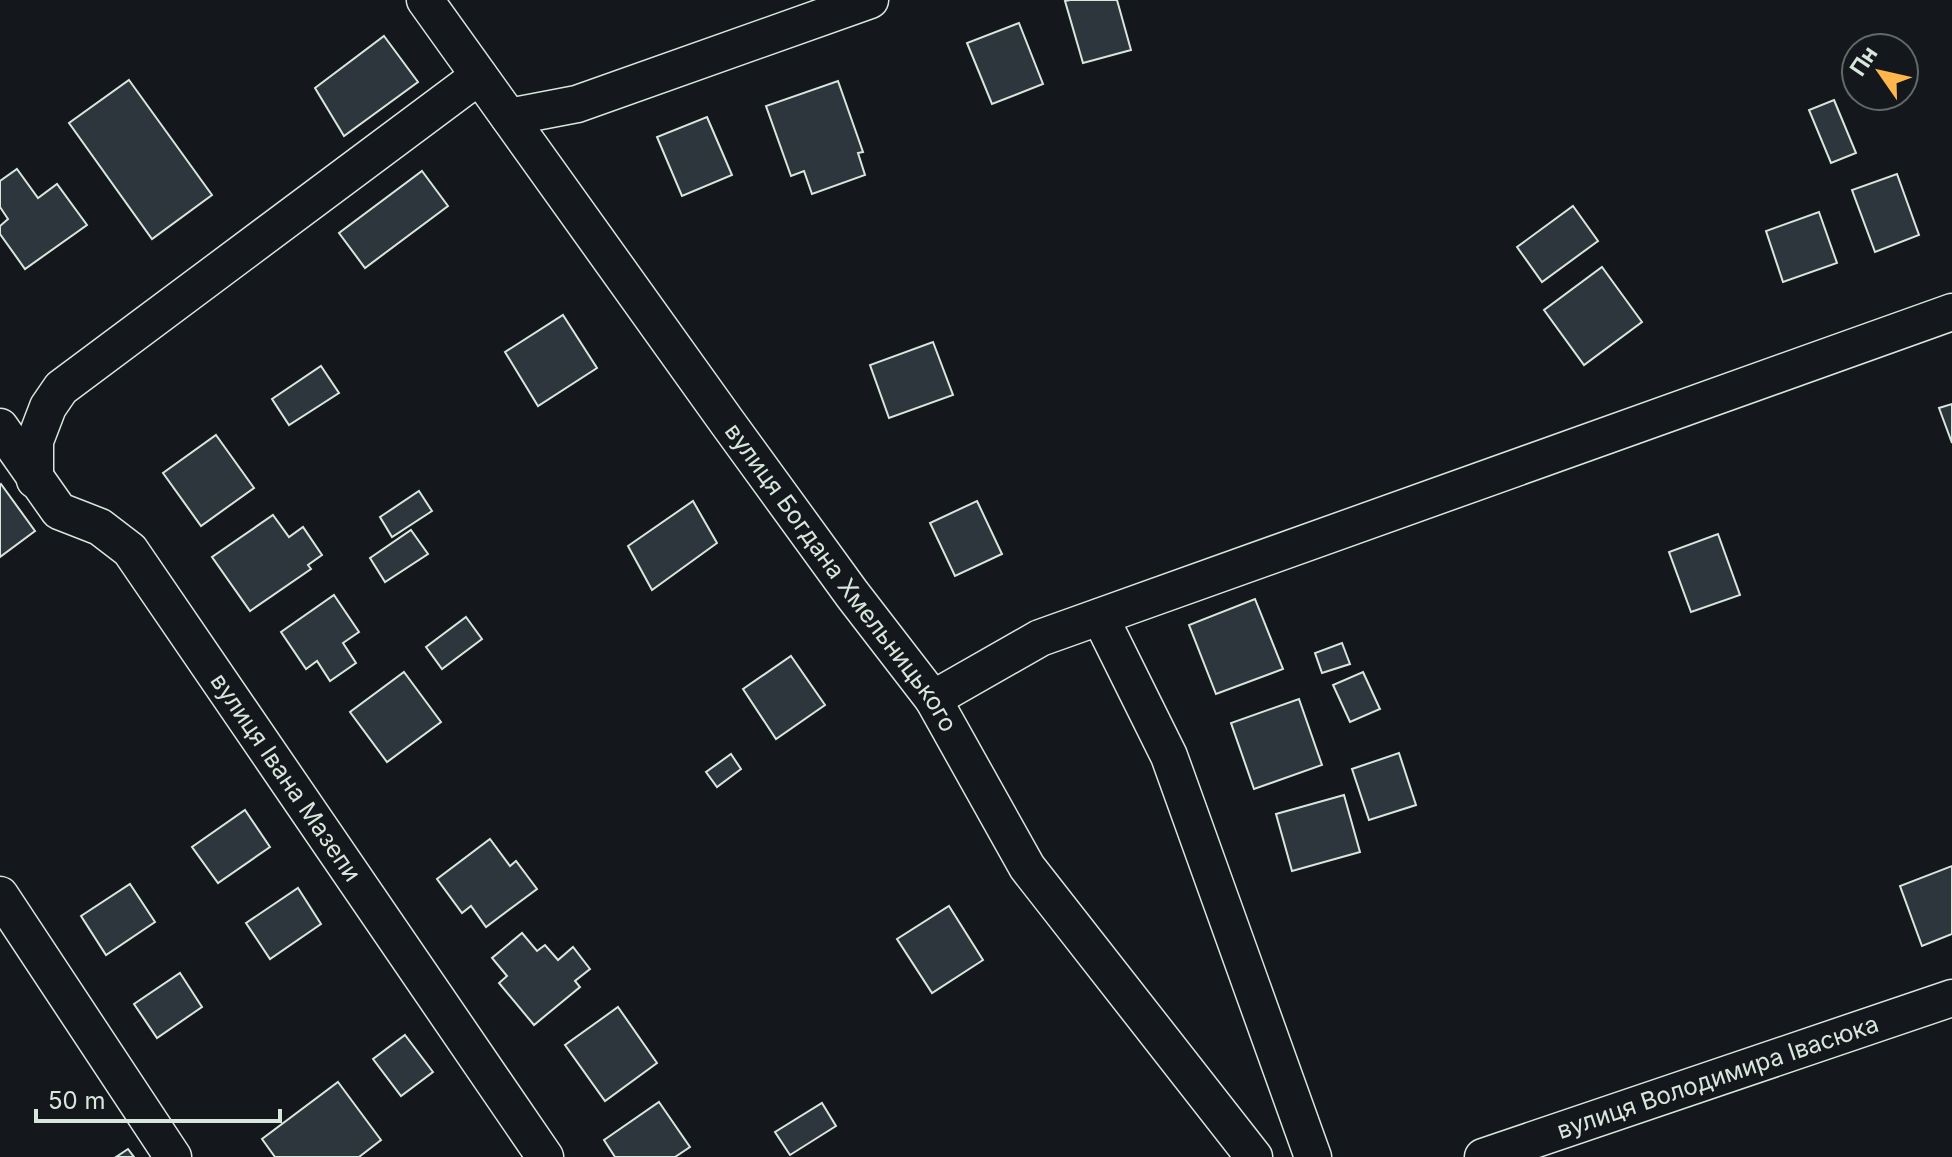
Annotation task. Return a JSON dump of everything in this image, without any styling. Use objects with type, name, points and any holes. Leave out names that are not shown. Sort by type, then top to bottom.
[{"type":"street","name":"вулиця Богдана Хмельницького","points":[[425,0],[744,446],[933,699],[1027,867],[1254,1157]]},
{"type":"street","points":[[509,117],[577,104],[870,0]]},
{"type":"street","points":[[35,480],[35,441],[48,407],[61,388],[479,76]]},
{"type":"street","points":[[933,699],[1040,638],[1952,312]]},
{"type":"street","name":"вулиця Івана Мазепи","points":[[0,427],[59,511],[100,527],[130,550],[545,1157]]},
{"type":"street","points":[[1100,617],[1169,756],[1313,1157]]},
{"type":"street","points":[[0,895],[173,1157]]},
{"type":"street","name":"вулиця Володимира Івасюка","points":[[1483,1157],[1952,998]]},
{"type":"building","points":[[1117,0],[1131,50],[1083,63],[1065,1]]},
{"type":"building","points":[[1019,23],[1043,84],[992,104],[967,43]]},
{"type":"building","points":[[384,36],[418,82],[344,136],[315,88]]},
{"type":"building","points":[[129,80],[212,195],[152,239],[69,123]]},
{"type":"building","points":[[838,81],[863,152],[858,153],[865,175],[812,194],[804,171],[791,176],[766,106]]},
{"type":"building","points":[[1834,100],[1856,153],[1831,163],[1809,110]]},
{"type":"building","points":[[707,117],[732,175],[682,196],[657,137]]},
{"type":"building","points":[[17,169],[38,198],[57,184],[87,225],[25,269],[0,234],[0,226],[8,219],[0,207],[0,181]]},
{"type":"building","points":[[422,171],[448,206],[365,268],[339,233]]},
{"type":"building","points":[[1897,174],[1919,235],[1875,252],[1852,190]]},
{"type":"building","points":[[1573,206],[1598,241],[1542,282],[1517,247]]},
{"type":"building","points":[[1819,212],[1837,263],[1783,282],[1766,231]]},
{"type":"building","points":[[1602,267],[1642,322],[1584,365],[1544,310]]},
{"type":"building","points":[[563,315],[597,368],[538,406],[505,352]]},
{"type":"building","points":[[933,342],[953,395],[889,418],[870,365]]},
{"type":"building","points":[[321,366],[339,393],[289,425],[272,399]]},
{"type":"building","points":[[1952,404],[1952,443],[1939,408]]},
{"type":"building","points":[[216,435],[254,488],[201,526],[163,473]]},
{"type":"building","points":[[0,485],[35,531],[0,557]]},
{"type":"building","points":[[419,491],[432,511],[392,537],[380,517]]},
{"type":"building","points":[[693,501],[717,543],[652,590],[628,546]]},
{"type":"building","points":[[977,501],[1002,554],[955,576],[930,523]]},
{"type":"building","points":[[273,515],[289,537],[303,527],[322,555],[308,565],[311,569],[250,611],[212,557]]},
{"type":"building","points":[[411,530],[428,554],[385,582],[370,558]]},
{"type":"building","points":[[1718,534],[1740,595],[1691,612],[1669,552]]},
{"type":"building","points":[[334,595],[359,632],[343,643],[356,663],[330,681],[317,661],[306,669],[281,632]]},
{"type":"building","points":[[1255,599],[1283,669],[1216,694],[1189,625]]},
{"type":"building","points":[[466,617],[482,639],[442,669],[426,647]]},
{"type":"building","points":[[1342,643],[1350,664],[1322,673],[1315,653]]},
{"type":"building","points":[[791,656],[825,705],[776,739],[743,689]]},
{"type":"building","points":[[404,672],[441,722],[387,762],[350,712]]},
{"type":"building","points":[[1363,672],[1380,709],[1350,722],[1333,685]]},
{"type":"building","points":[[1299,699],[1322,765],[1254,789],[1231,723]]},
{"type":"building","points":[[1399,753],[1416,805],[1369,820],[1352,769]]},
{"type":"building","points":[[731,754],[741,769],[717,787],[706,772]]},
{"type":"building","points":[[1344,795],[1360,852],[1292,871],[1276,814]]},
{"type":"building","points":[[245,810],[270,847],[218,883],[192,847]]},
{"type":"building","points":[[490,839],[510,866],[516,861],[537,889],[486,927],[471,906],[462,913],[437,879]]},
{"type":"building","points":[[1952,866],[1952,934],[1922,946],[1900,886]]},
{"type":"building","points":[[130,884],[155,922],[106,955],[81,916]]},
{"type":"building","points":[[298,888],[321,924],[270,959],[246,923]]},
{"type":"building","points":[[949,906],[983,960],[932,993],[897,939]]},
{"type":"building","points":[[522,933],[537,951],[545,945],[558,960],[573,947],[590,969],[575,981],[580,987],[534,1025],[499,983],[507,976],[492,958]]},
{"type":"building","points":[[180,973],[202,1007],[157,1038],[134,1004]]},
{"type":"building","points":[[618,1007],[657,1063],[605,1101],[565,1045]]},
{"type":"building","points":[[405,1035],[433,1072],[401,1096],[373,1059]]},
{"type":"building","points":[[338,1082],[381,1140],[359,1157],[275,1157],[262,1139]]},
{"type":"building","points":[[659,1102],[690,1147],[675,1157],[615,1157],[604,1140]]},
{"type":"building","points":[[822,1103],[836,1126],[790,1155],[775,1132]]},
{"type":"building","points":[[128,1149],[134,1157],[116,1157]]}]
